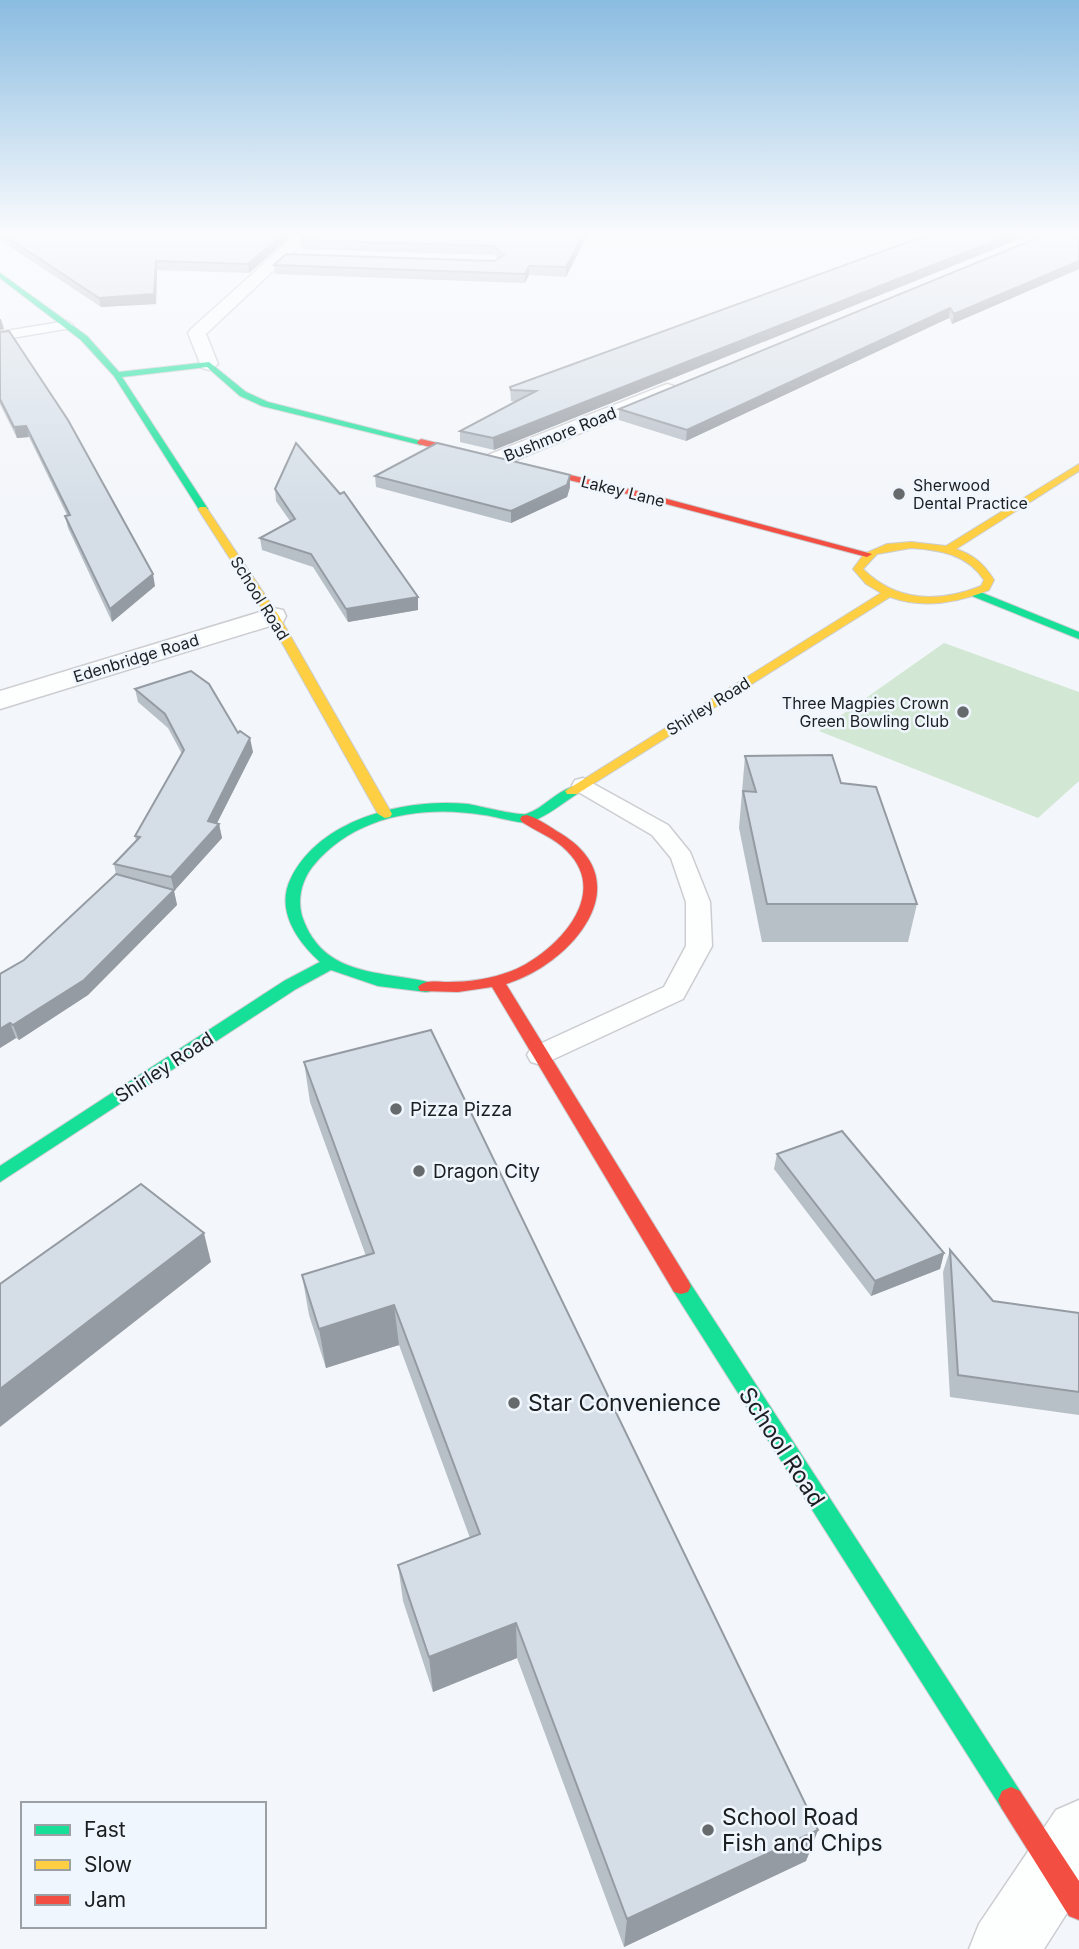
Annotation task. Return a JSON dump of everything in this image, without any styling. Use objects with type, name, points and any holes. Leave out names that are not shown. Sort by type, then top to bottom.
[{"type":"street","points":[[67,325],[84,338],[122,382]]},
{"type":"street","points":[[122,382],[209,364],[197,333],[206,325]]},
{"type":"street","name":"Lakey Lane","points":[[209,364],[243,394],[265,404],[867,554]]},
{"type":"street","points":[[122,382],[221,377]]},
{"type":"street","name":"Bushmore Road","points":[[496,460],[690,381]]},
{"type":"street","name":"School Road","points":[[122,382],[273,616],[385,814]]},
{"type":"street","points":[[947,550],[1079,467]]},
{"type":"street","points":[[911,545],[947,550],[978,563],[986,571],[989,580],[985,588],[976,594],[944,601],[925,601],[888,593],[862,578],[858,569],[859,561],[867,554],[879,549],[911,545]]},
{"type":"street","name":"Shirley Road","points":[[527,819],[888,593]]},
{"type":"street","points":[[976,594],[1079,636]]},
{"type":"street","name":"Edenbridge Road","points":[[0,700],[273,616]]},
{"type":"street","points":[[424,807],[476,807],[527,819],[575,850],[588,873],[592,900],[580,928],[565,947],[533,967],[496,981],[441,989],[411,988],[362,978],[331,963],[303,937],[292,919],[292,895],[303,865],[331,839],[385,814],[424,807]]},
{"type":"street","name":"Shirley Road","points":[[0,1175],[290,985],[331,963]]},
{"type":"street","name":"School Road","points":[[496,981],[706,1328],[1072,1870]]},
{"type":"street","points":[[1004,1949],[1072,1870]]},
{"type":"lane","points":[[0,336],[67,325]]},
{"type":"lane","points":[[541,1055],[674,993],[699,946],[698,902],[682,857],[660,831],[583,785]]},
{"type":"green space","name":"Three Magpies Crown Green Bowling Club","points":[[944,643],[1079,692],[1079,781],[1038,818],[819,731]]},
{"type":"building","points":[[680,325],[781,325],[493,438],[460,431],[536,391],[511,390],[510,387]]},
{"type":"building","points":[[825,325],[913,325],[687,430],[619,409]]},
{"type":"building","points":[[9,331],[68,420],[153,574],[110,609],[65,516],[70,515],[26,426],[14,427],[0,399],[0,332]]},
{"type":"building","points":[[296,443],[340,494],[344,492],[418,597],[346,609],[311,554],[260,538],[295,519],[275,489]]},
{"type":"building","points":[[437,443],[570,475],[567,485],[511,511],[375,476]]},
{"type":"building","points":[[191,671],[209,684],[238,733],[240,731],[250,738],[208,821],[219,824],[171,877],[114,864],[140,837],[135,836],[184,750],[165,714],[135,689]]},
{"type":"building","points":[[832,755],[841,783],[876,787],[917,904],[767,904],[743,791],[756,792],[745,756]]},
{"type":"building","points":[[116,874],[174,890],[84,980],[13,1025],[10,1023],[0,1029],[0,974],[24,960]]},
{"type":"building","points":[[431,1030],[818,1830],[627,1919],[516,1623],[429,1657],[398,1565],[480,1534],[394,1305],[319,1329],[302,1275],[374,1253],[304,1062]]},
{"type":"building","points":[[842,1131],[944,1253],[875,1281],[777,1154]]},
{"type":"building","points":[[141,1184],[204,1233],[0,1389],[0,1284]]},
{"type":"building","points":[[950,1250],[993,1301],[1079,1313],[1079,1392],[958,1375]]},
{"type":"traffic: fast","points":[[67,325],[84,338],[117,375],[203,509]]},
{"type":"traffic: fast","points":[[117,375],[209,364],[243,394],[265,404],[421,442]]},
{"type":"traffic: fast","points":[[976,594],[1079,636]]},
{"type":"traffic: fast","points":[[426,987],[366,978],[343,969],[322,956],[297,924],[293,910],[292,897],[301,872],[333,841],[386,814],[421,807],[452,807],[527,819],[572,791]]},
{"type":"traffic: fast","points":[[0,1175],[290,985],[331,963]]},
{"type":"traffic: fast","points":[[681,1286],[1011,1800]]},
{"type":"traffic: slow","points":[[947,550],[1079,467]]},
{"type":"traffic: slow","points":[[203,509],[273,616],[385,814]]},
{"type":"traffic: slow","points":[[911,545],[945,549],[966,556],[983,570],[989,580],[985,588],[952,599],[917,600],[884,591],[870,582],[858,569],[873,552],[887,547],[911,545]]},
{"type":"traffic: slow","points":[[572,791],[888,593]]},
{"type":"traffic: jam","points":[[421,442],[638,494],[867,554]]},
{"type":"traffic: jam","points":[[426,987],[468,986],[511,977],[547,958],[564,944],[577,928],[587,910],[591,891],[587,871],[571,847],[527,819]]},
{"type":"traffic: jam","points":[[496,981],[681,1286]]},
{"type":"traffic: jam","points":[[1011,1800],[1079,1906]]},
{"type":"place","name":"Sherwood Dental Practice","points":[[899,494]]},
{"type":"place","name":"Three Magpies Crown Green Bowling Club","points":[[963,712]]},
{"type":"place","name":"Pizza Pizza","points":[[396,1109]]},
{"type":"place","name":"Dragon City","points":[[419,1171]]},
{"type":"place","name":"Star Convenience","points":[[514,1403]]},
{"type":"place","name":"School Road Fish and Chips","points":[[708,1830]]}]
